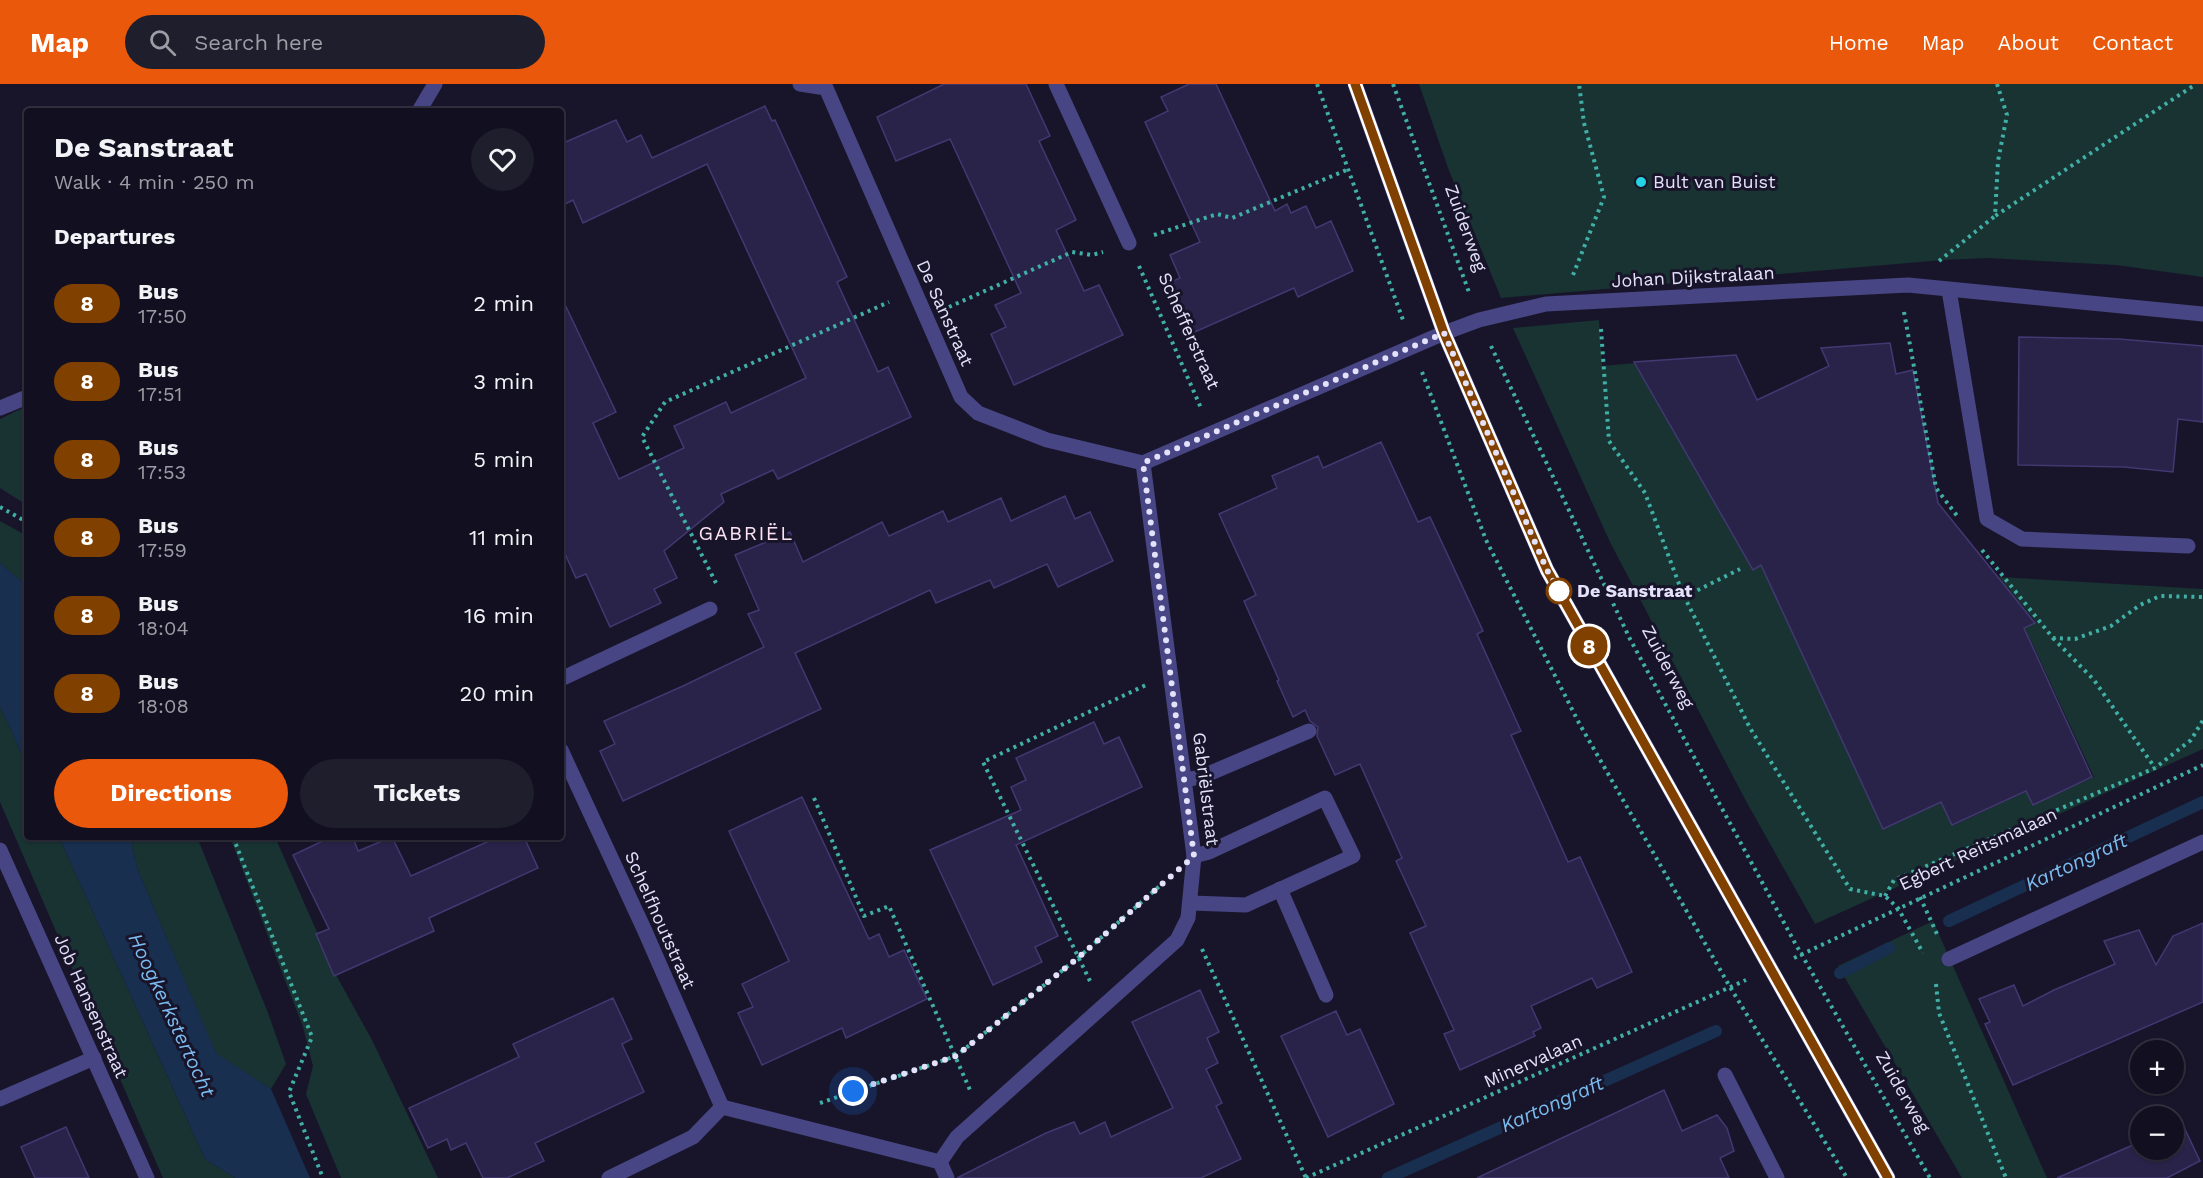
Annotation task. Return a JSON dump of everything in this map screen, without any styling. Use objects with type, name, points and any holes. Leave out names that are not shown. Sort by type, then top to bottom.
[{"type":"street","points":[[421,108],[435,84]]},
{"type":"street","name":"De Sanstraat","points":[[800,84],[830,86],[961,397],[978,413],[1047,440],[1143,463]]},
{"type":"street","points":[[1056,84],[1129,243]]},
{"type":"street","points":[[1355,84],[1444,333],[1547,570],[1888,1178]]},
{"type":"street","name":"Johan Dijkstralaan","points":[[1444,333],[1479,320],[1546,304],[1908,285],[2203,314]]},
{"type":"street","points":[[1949,290],[1987,519],[2022,538],[2188,546]]},
{"type":"street","points":[[1143,463],[1444,333]]},
{"type":"street","points":[[0,408],[24,397]]},
{"type":"street","name":"Gabriëlstraat","points":[[940,1162],[957,1137],[1176,940],[1190,910],[1194,856],[1143,463]]},
{"type":"street","points":[[564,678],[710,609]]},
{"type":"street","points":[[1185,780],[1201,777],[1309,731]]},
{"type":"street","name":"Schelfhoutstraat","points":[[564,756],[644,929],[722,1107]]},
{"type":"street","points":[[1190,910],[1246,904],[1353,855],[1325,798],[1209,852],[1194,856]]},
{"type":"street","points":[[1949,959],[2203,842]]},
{"type":"street","name":"Job Hansenstraat","points":[[0,850],[147,1178]]},
{"type":"street","points":[[1280,889],[1326,995]]},
{"type":"street","points":[[0,1100],[94,1058]]},
{"type":"street","points":[[1725,1075],[1777,1178]]},
{"type":"street","points":[[609,1178],[693,1137],[722,1107],[940,1162],[948,1178]]},
{"type":"path","name":"Zuiderweg","points":[[1393,84],[1479,320],[1630,639],[1802,954],[1930,1178]]},
{"type":"path","points":[[1546,304],[1572,279],[1604,197],[1584,123],[1579,84]]},
{"type":"path","points":[[1995,216],[1998,161],[2007,115],[1997,84]]},
{"type":"path","points":[[1908,285],[1995,216],[2196,84]]},
{"type":"path","points":[[927,318],[1072,252],[1092,255],[1217,214],[1232,218],[1348,169]]},
{"type":"path","name":"Schefferstraat","points":[[1129,243],[1213,434]]},
{"type":"path","points":[[710,609],[720,591],[642,437],[665,402],[914,290]]},
{"type":"path","points":[[1591,327],[1601,326],[1609,441],[1645,493],[1684,597],[1750,728],[1850,889],[1885,896],[1898,908],[1925,956]]},
{"type":"path","points":[[0,507],[24,520]]},
{"type":"path","points":[[1684,597],[1740,569]]},
{"type":"path","points":[[2053,638],[2094,680],[2155,768]]},
{"type":"path","points":[[1102,1006],[983,762],[1172,673]]},
{"type":"path","points":[[1885,896],[1894,880],[2155,768],[2190,740],[2203,720]]},
{"type":"path","name":"Egbert Reitsmalaan","points":[[1770,969],[2203,765]]},
{"type":"path","points":[[814,798],[864,916],[889,906],[982,1115]]},
{"type":"path","points":[[234,840],[312,1037],[289,1092],[323,1178]]},
{"type":"path","points":[[814,1105],[956,1056],[1079,957],[1194,856]]},
{"type":"path","points":[[1920,897],[1949,959]]},
{"type":"path","points":[[1190,910],[1306,1178]]},
{"type":"path","name":"Minervalaan","points":[[1306,1178],[1770,969]]},
{"type":"path","points":[[1936,975],[1939,1013],[2006,1178]]},
{"type":"path","points":[[1835,1157],[1847,1178]]},
{"type":"green space","points":[[1419,84],[2203,84],[2203,277],[2116,265],[1987,258],[1501,298],[1448,168]]},
{"type":"green space","points":[[1599,320],[1602,366],[1636,363],[1755,549],[1884,829],[1942,801],[1954,825],[2028,791],[2035,804],[2094,777],[2025,628],[2036,622],[1999,577],[2203,589],[2203,749],[1815,924],[1746,801],[1610,542],[1513,328]]},
{"type":"green space","points":[[24,407],[24,503],[0,488],[0,419]]},
{"type":"green space","points":[[0,521],[24,534],[24,583],[0,563]]},
{"type":"green space","points":[[0,706],[24,759],[24,840],[60,840],[205,1159],[235,1178],[163,1178],[0,802]]},
{"type":"green space","points":[[133,840],[198,840],[268,1013],[286,1064],[271,1089],[216,1054],[139,873],[132,847]]},
{"type":"green space","points":[[231,840],[276,840],[336,975],[372,1040],[438,1178],[341,1178],[306,1094],[313,1066],[303,1027]]},
{"type":"green space","points":[[1933,921],[2047,1178],[1962,1178],[1838,966]]},
{"type":"water","points":[[0,563],[24,583],[24,759],[0,706]]},
{"type":"water","name":"Hoogkerkstertocht","points":[[60,840],[133,840],[132,847],[139,873],[216,1053],[271,1089],[310,1178],[235,1178],[205,1159]]},
{"type":"building","points":[[944,84],[1026,84],[1050,136],[1039,141],[1076,220],[1056,230],[1084,291],[1099,285],[1123,335],[1014,385],[991,334],[1006,327],[995,305],[1021,293],[950,139],[896,161],[877,117]]},
{"type":"building","points":[[1189,84],[1216,84],[1275,211],[1287,204],[1291,213],[1306,206],[1316,228],[1331,221],[1353,271],[1298,297],[1294,288],[1188,335],[1165,285],[1180,278],[1170,255],[1200,242],[1145,122],[1168,111],[1161,97]]},
{"type":"building","points":[[765,106],[772,121],[775,120],[847,277],[837,282],[878,372],[888,367],[911,417],[778,479],[773,470],[721,494],[724,502],[664,551],[677,578],[654,589],[661,603],[610,627],[586,574],[576,578],[564,552],[564,302],[616,412],[593,423],[619,479],[684,448],[674,426],[726,402],[731,413],[806,378],[707,164],[583,223],[573,200],[564,204],[564,143],[616,120],[627,142],[641,135],[652,158]]},
{"type":"building","points":[[2019,337],[2119,339],[2203,346],[2203,422],[2178,419],[2173,472],[2124,467],[2018,465]]},
{"type":"building","points":[[1890,343],[1896,374],[1913,370],[1938,503],[2035,623],[2024,628],[2092,777],[2033,805],[2026,791],[1952,825],[1941,802],[1883,829],[1761,565],[1753,570],[1634,362],[1736,355],[1757,400],[1829,366],[1821,348]]},
{"type":"building","points":[[1381,442],[1418,522],[1430,517],[1483,631],[1477,634],[1521,731],[1511,735],[1568,862],[1580,857],[1632,972],[1597,988],[1592,978],[1531,1006],[1541,1028],[1533,1032],[1535,1036],[1460,1070],[1444,1034],[1454,1030],[1410,933],[1426,926],[1396,861],[1402,858],[1360,764],[1335,775],[1317,736],[1318,727],[1310,721],[1305,710],[1293,717],[1244,601],[1256,595],[1219,514],[1277,488],[1272,476],[1318,456],[1323,468]]},
{"type":"building","points":[[1065,496],[1075,519],[1090,512],[1113,561],[1058,587],[1047,564],[994,588],[990,580],[936,603],[930,590],[795,653],[821,709],[623,801],[600,751],[615,744],[604,721],[764,647],[748,614],[759,610],[735,555],[790,532],[803,562],[882,522],[889,536],[943,511],[948,522],[1001,498],[1011,521]]},
{"type":"building","points":[[1094,722],[1104,744],[1119,737],[1142,787],[1016,845],[1058,936],[1035,947],[1042,962],[993,985],[930,850],[1021,810],[1011,787],[1026,780],[1016,758]]},
{"type":"building","points":[[802,797],[869,939],[879,934],[889,957],[904,950],[927,999],[846,1038],[842,1028],[762,1065],[738,1013],[753,1007],[742,984],[789,961],[729,831]]},
{"type":"building","points":[[325,840],[354,840],[358,851],[385,840],[393,840],[411,876],[491,840],[525,840],[538,868],[429,918],[434,931],[334,976],[316,934],[329,929],[293,855]]},
{"type":"building","points":[[2203,923],[2203,1002],[2013,1085],[1985,1024],[1990,1022],[1979,999],[2014,985],[2023,1006],[2115,964],[2104,941],[2139,930],[2156,965],[2173,936]]},
{"type":"building","points":[[1200,990],[1219,1032],[1207,1038],[1218,1063],[1206,1069],[1222,1103],[1216,1106],[1241,1159],[1201,1178],[957,1178],[1046,1133],[1074,1122],[1080,1134],[1105,1122],[1111,1137],[1173,1108],[1132,1022]]},
{"type":"building","points":[[613,998],[632,1039],[622,1044],[644,1092],[535,1143],[544,1161],[507,1178],[483,1178],[466,1143],[451,1150],[447,1139],[428,1148],[409,1108],[519,1057],[513,1044]]},
{"type":"building","points":[[1336,1011],[1347,1035],[1360,1029],[1394,1104],[1328,1137],[1281,1036]]},
{"type":"building","points":[[1664,1090],[1682,1131],[1717,1115],[1727,1128],[1734,1151],[1720,1158],[1729,1178],[1477,1178]]},
{"type":"building","points":[[66,1127],[89,1178],[35,1178],[21,1147]]},
{"type":"building","points":[[2184,1127],[2200,1161],[2167,1178],[2057,1178],[2130,1146],[2130,1160],[2184,1160]]},
{"type":"waterway","name":"Kartongraft","points":[[1949,921],[2203,802]]},
{"type":"waterway","name":"Kartongraft","points":[[1840,973],[1889,948]]},
{"type":"waterway","name":"Kartongraft","points":[[1388,1178],[1716,1031]]},
{"type":"bus line","name":"8","points":[[1355,84],[1444,333],[1547,570],[1888,1178]]},
{"type":"place","name":"Bult van Buist","points":[[1641,182]]},
{"type":"place","name":"De Sanstraat","points":[[1559,591]]},
{"type":"district","name":"GABRIËL","points":[[746,533]]},
{"type":"route","points":[[853,1091],[956,1056],[1079,957],[1194,856],[1143,463],[1444,333],[1547,570],[1559,591]]}]
